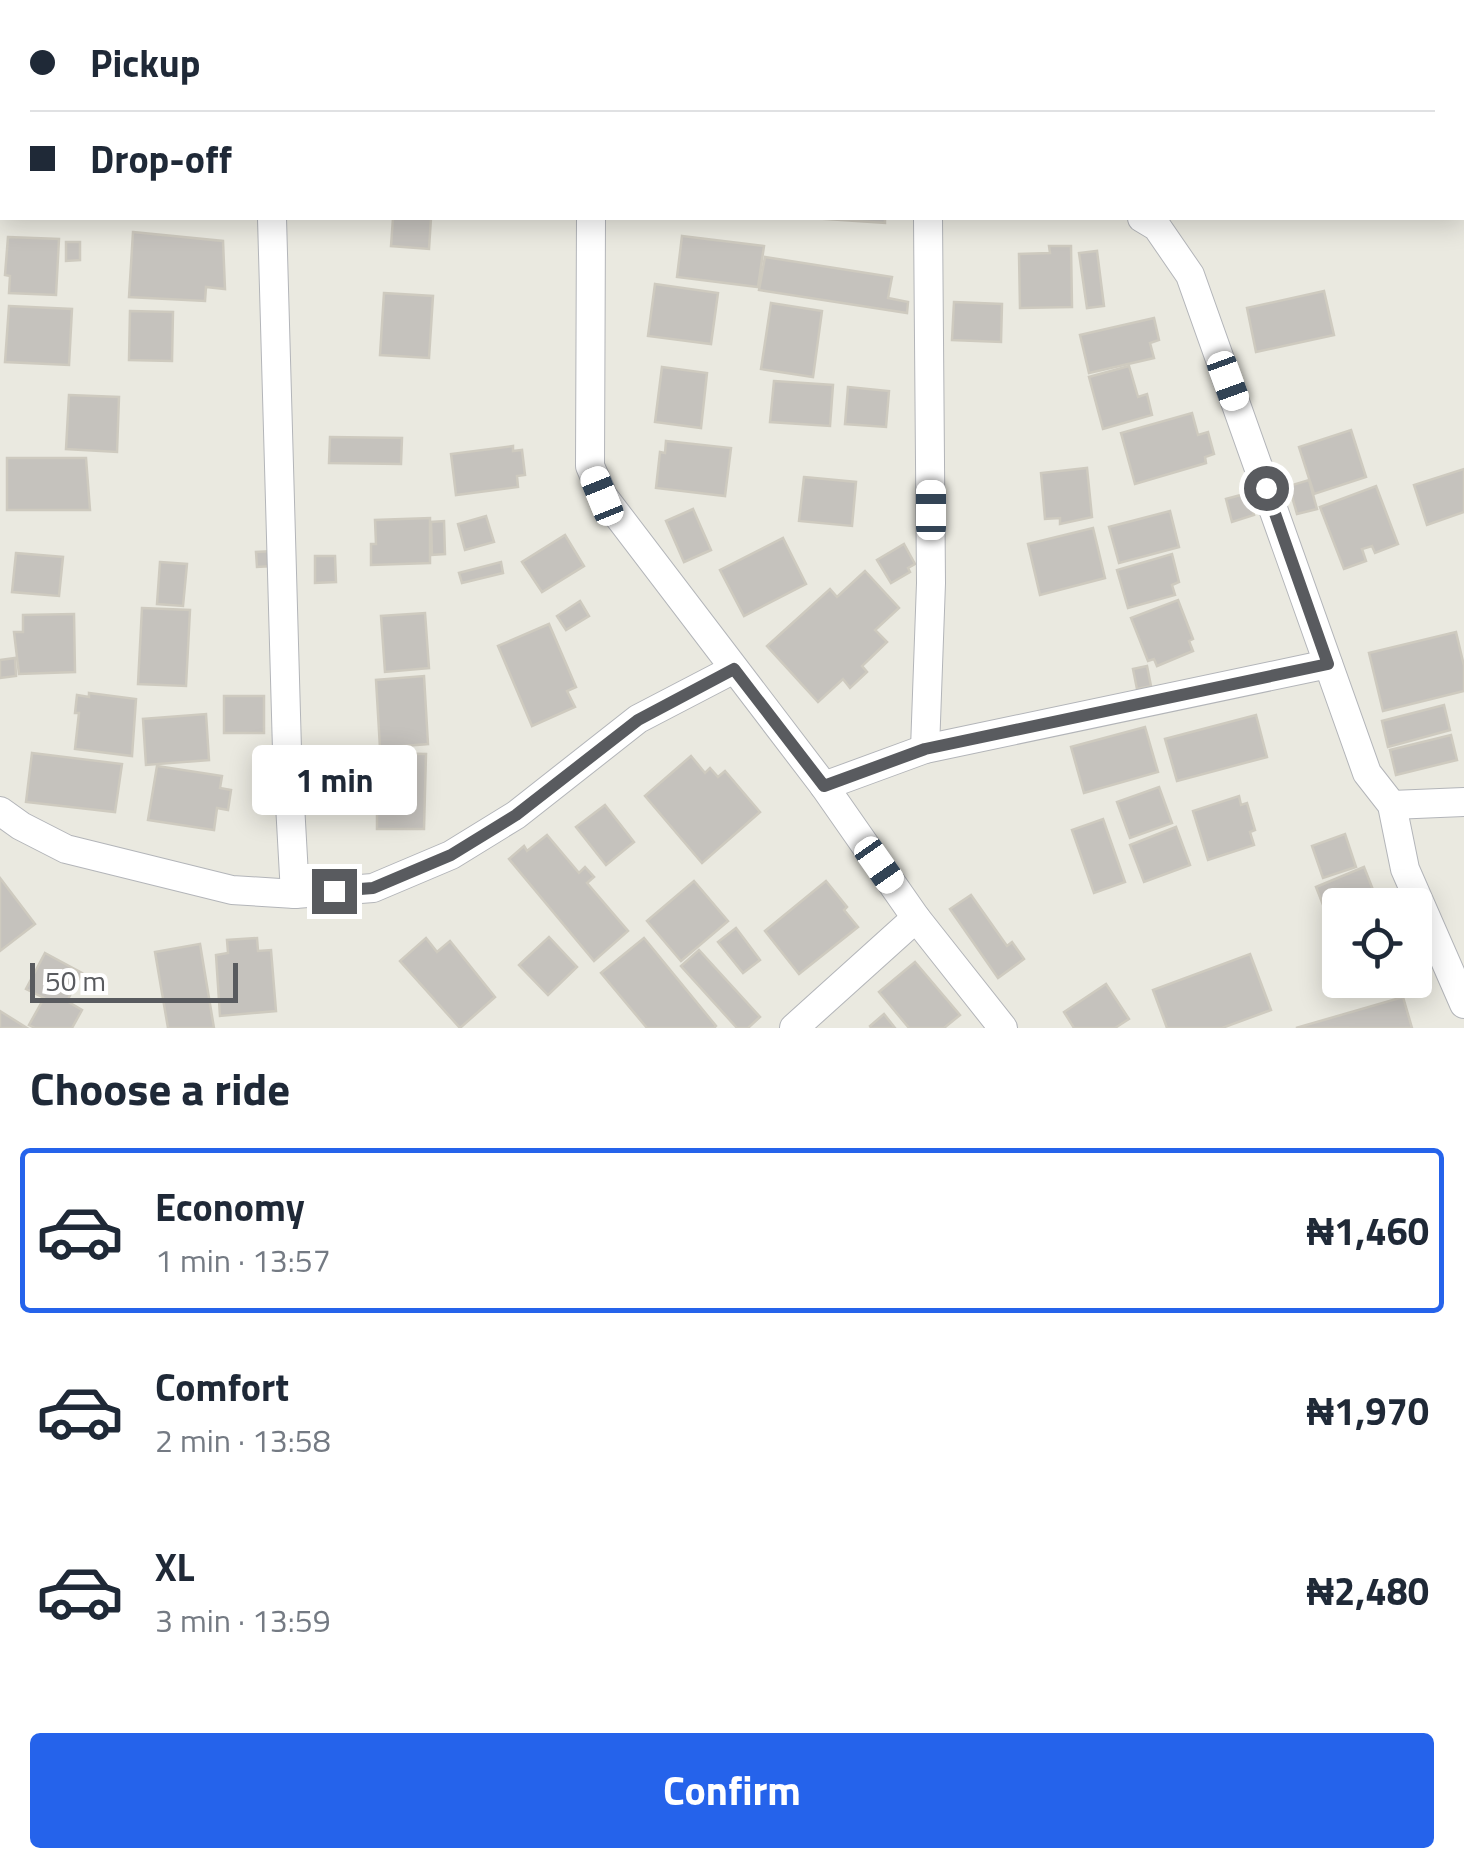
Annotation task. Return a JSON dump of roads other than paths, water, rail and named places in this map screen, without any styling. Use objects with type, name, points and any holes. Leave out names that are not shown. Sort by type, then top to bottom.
[{"type":"street","points":[[272,220],[287,750],[295,894]]},
{"type":"street","points":[[591,220],[590,466],[602,496],[824,786],[916,918],[1003,1028]]},
{"type":"street","points":[[925,749],[932,583],[928,220]]},
{"type":"street","points":[[1146,220],[1157,226],[1190,275],[1367,773],[1392,805],[1405,869],[1464,1004]]},
{"type":"street","points":[[824,786],[925,749],[1328,664]]},
{"type":"street","points":[[0,811],[66,849],[232,890],[295,894],[373,888],[451,855],[516,815],[638,720],[734,669]]},
{"type":"street","points":[[1392,805],[1464,802]]},
{"type":"street","points":[[794,1028],[916,918]]}]
